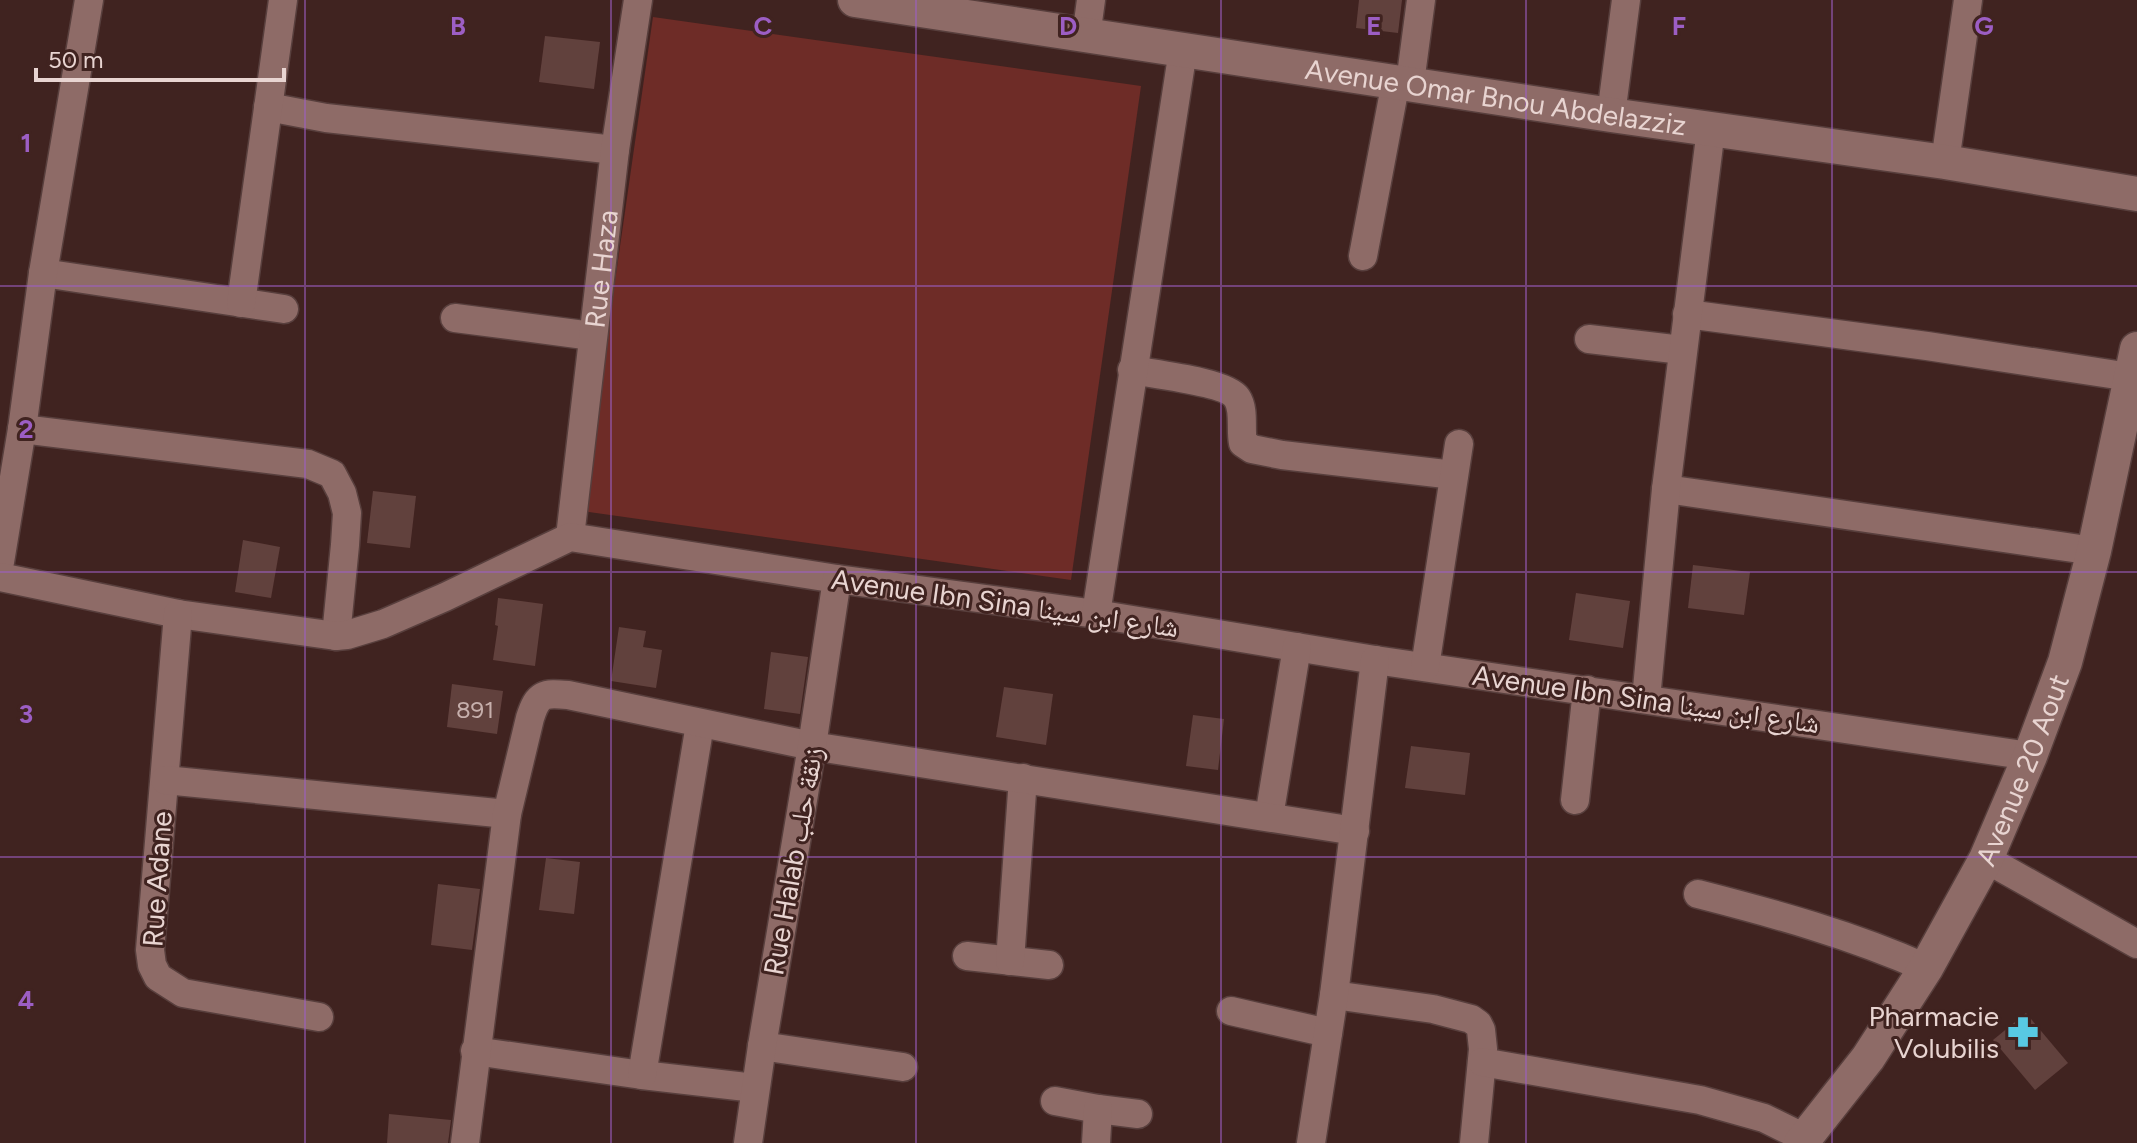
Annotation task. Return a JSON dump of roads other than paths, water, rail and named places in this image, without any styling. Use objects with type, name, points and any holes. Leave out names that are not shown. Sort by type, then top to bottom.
[{"type":"street","points":[[0,562],[43,273],[89,0]]},
{"type":"street","points":[[241,303],[283,0]]},
{"type":"street","name":"Rue Haza","points":[[570,537],[615,150],[638,0]]},
{"type":"street","name":"Avenue Omar Bnou Abdelazziz","points":[[855,0],[929,6],[1086,37],[1945,162],[2137,194]]},
{"type":"street","points":[[1086,37],[1091,0]]},
{"type":"street","points":[[1363,256],[1421,0]]},
{"type":"street","points":[[1611,115],[1626,0]]},
{"type":"street","points":[[1945,162],[1968,0]]},
{"type":"street","points":[[1096,614],[1183,50]]},
{"type":"street","points":[[268,107],[326,118],[615,150]]},
{"type":"street","points":[[1646,699],[1666,489],[1711,129]]},
{"type":"street","points":[[43,273],[284,309]]},
{"type":"street","points":[[1687,314],[1927,346],[2134,363]]},
{"type":"street","points":[[455,318],[592,336]]},
{"type":"street","points":[[1589,339],[1682,350]]},
{"type":"street","name":"Avenue 20 Aout","points":[[1803,1140],[1868,1058],[1926,968],[1986,859],[2030,756],[2065,662],[2129,427],[2134,363]]},
{"type":"street","points":[[1132,370],[1200,382],[1230,392],[1240,404],[1243,443],[1252,449],[1454,475]]},
{"type":"street","points":[[22,429],[308,464],[332,474],[342,493],[347,513],[336,636]]},
{"type":"street","points":[[1425,667],[1459,444]]},
{"type":"street","points":[[1666,489],[2094,551]]},
{"type":"street","points":[[0,577],[178,614],[336,636],[383,624],[570,537]]},
{"type":"street","name":"Avenue Ibn Sina شارع ابن سينا","points":[[570,537],[2030,756]]},
{"type":"street","name":"Rue Halab زنقة حلب","points":[[748,1143],[837,579]]},
{"type":"street","name":"Rue Adane","points":[[178,614],[150,950],[152,965],[158,977],[183,993],[319,1017]]},
{"type":"street","points":[[1269,817],[1297,647]]},
{"type":"street","points":[[1311,1143],[1334,995],[1375,660]]},
{"type":"street","points":[[1575,800],[1587,690]]},
{"type":"street","points":[[465,1143],[507,814],[535,703],[540,697],[568,695],[812,746],[1355,831]]},
{"type":"street","points":[[642,1075],[700,724]]},
{"type":"street","points":[[1010,961],[1023,778]]},
{"type":"street","points":[[165,780],[507,814]]},
{"type":"street","points":[[1986,859],[2137,944]]},
{"type":"street","points":[[1698,894],[1832,931],[1926,968]]},
{"type":"street","points":[[967,956],[1049,965]]},
{"type":"street","points":[[1334,995],[1433,1009],[1471,1019],[1478,1024],[1482,1062],[1474,1143]]},
{"type":"street","points":[[1231,1011],[1328,1033]]},
{"type":"street","points":[[762,1046],[903,1067]]},
{"type":"street","points":[[475,1051],[755,1088]]},
{"type":"street","points":[[1482,1062],[1700,1100],[1764,1118],[1803,1140]]},
{"type":"street","points":[[1055,1101],[1138,1114]]},
{"type":"street","points":[[1096,1143],[1098,1109]]},
{"type":"place","name":"Pharmacie Volubilis","points":[[2023,1032]]}]
